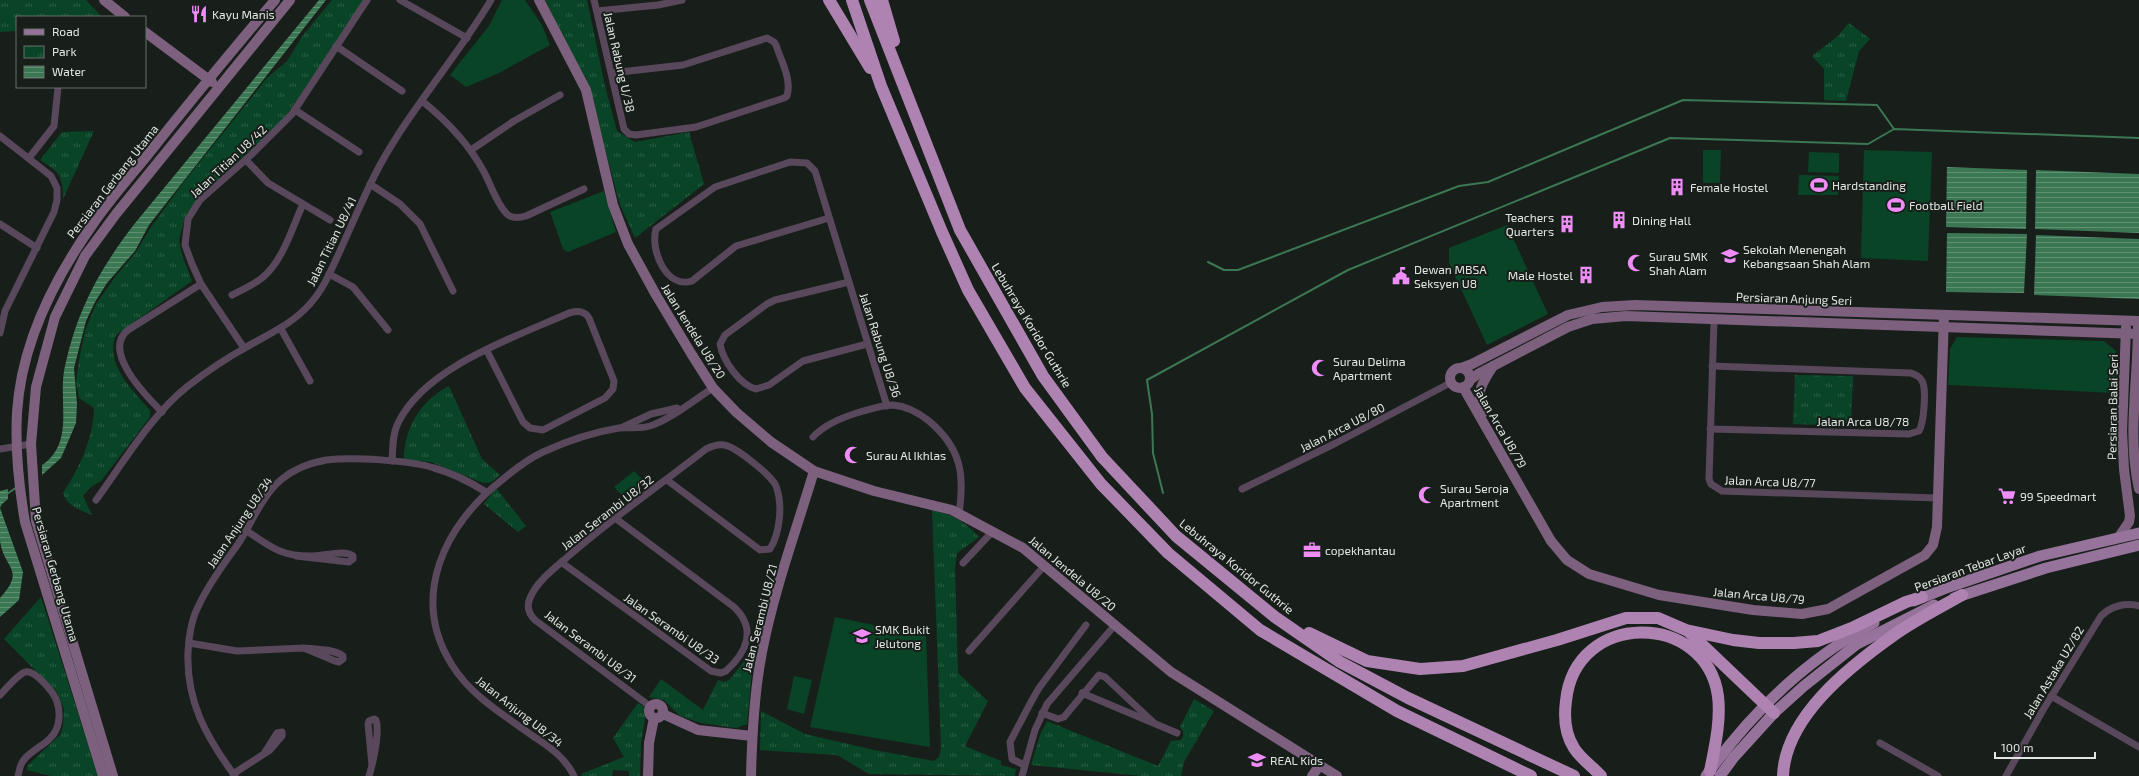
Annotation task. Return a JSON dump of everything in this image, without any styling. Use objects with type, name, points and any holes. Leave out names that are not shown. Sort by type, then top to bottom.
[{"type":"highway","points":[[829,0],[881,86]]},
{"type":"highway","points":[[852,0],[881,86],[968,290],[1025,388],[1100,484],[1168,553],[1260,630],[1398,711],[1531,776]]},
{"type":"highway","name":"Lebuhraya Koridor Guthrie","points":[[870,0],[921,127],[960,230],[1048,382],[1102,457],[1176,536],[1275,617],[1340,662],[1408,698],[1574,776]]},
{"type":"highway","points":[[882,0],[921,127]]},
{"type":"highway","points":[[1783,776],[1788,748],[1798,725],[1836,681],[1894,634],[1962,595]]},
{"type":"highway","points":[[1275,617],[1367,661],[1420,670],[1463,666],[1557,640],[1626,618],[1658,618],[1686,630],[1733,640],[1759,643],[1818,641],[1854,627],[1906,602],[1922,597]]},
{"type":"highway","points":[[1686,630],[1702,643],[1769,709]]},
{"type":"highway","points":[[1601,776],[1574,748],[1567,730],[1564,713],[1566,696],[1579,664],[1589,652],[1604,641],[1617,635],[1635,632],[1645,632],[1673,638],[1693,650],[1706,665],[1714,682],[1719,710],[1712,774]]},
{"type":"highway","points":[[1499,760],[1516,776]]},
{"type":"main road","name":"Persiaran Tebar Layar","points":[[1712,774],[1736,737],[1769,709],[1830,649],[1922,597],[2040,556],[2139,533]]},
{"type":"main road","name":"Persiaran Tebar Layar","points":[[1769,709],[1804,686],[1857,644],[1935,604],[2046,568],[2139,545]]},
{"type":"street","points":[[104,0],[125,16]]},
{"type":"street","name":"Persiaran Gerbang Utama","points":[[103,776],[28,535],[21,497],[17,446],[17,412],[22,380],[34,336],[51,293],[94,222],[208,79],[276,0]]},
{"type":"street","name":"Persiaran Gerbang Utama","points":[[113,776],[40,535],[34,497],[31,444],[34,402],[48,337],[64,296],[85,256],[100,235],[290,0]]},
{"type":"street","name":"Jalan Titian U8/42","points":[[244,348],[201,284],[185,245],[188,219],[200,200],[246,160],[285,122],[295,110],[367,0]]},
{"type":"street","points":[[400,0],[467,38]]},
{"type":"street","name":"Jalan Titian U8/41","points":[[96,500],[175,396],[187,386],[244,348],[281,329],[308,306],[322,290],[370,184],[391,147],[467,38],[491,0]]},
{"type":"street","name":"Jalan Jendela U8/20","points":[[539,0],[586,90],[593,112],[613,205],[628,244],[676,331],[713,388],[752,427],[786,453],[814,471],[874,491],[944,508],[993,531],[1023,548],[1156,660],[1190,685],[1337,776]]},
{"type":"street","name":"Jalan Rabung U/38","points":[[594,0],[624,130],[629,134],[636,135],[696,127],[784,98],[788,92],[788,80],[774,42],[767,38],[683,65],[611,73]]},
{"type":"street","points":[[597,11],[658,5],[682,0]]},
{"type":"street","points":[[146,33],[219,86]]},
{"type":"street","points":[[336,46],[402,91]]},
{"type":"street","points":[[29,158],[54,126],[58,88]]},
{"type":"street","points":[[471,150],[514,121],[560,95]]},
{"type":"street","points":[[422,101],[439,115],[471,150],[500,205],[511,217],[520,218],[526,216],[584,189]]},
{"type":"street","points":[[295,110],[359,152]]},
{"type":"street","points":[[0,136],[29,158],[54,180],[57,194],[54,212],[3,316],[0,333]]},
{"type":"street","points":[[246,160],[268,183],[330,220]]},
{"type":"street","name":"Jalan Rabung U8/36","points":[[829,218],[736,246],[692,281],[686,283],[674,280],[669,276],[654,249],[653,242],[656,229],[707,192],[790,162],[802,161],[812,166],[815,171],[850,282],[867,344],[887,406],[903,407],[920,415],[950,443],[955,452],[962,477],[959,514]]},
{"type":"street","points":[[370,184],[400,204],[420,224],[453,291]]},
{"type":"street","points":[[232,295],[256,282],[268,272],[278,258],[303,204]]},
{"type":"street","points":[[0,224],[37,248]]},
{"type":"street","points":[[329,274],[353,287],[388,330]]},
{"type":"street","points":[[850,282],[775,300],[767,304],[725,335],[720,344],[721,351],[745,384],[756,389],[769,385],[803,361],[867,344]]},
{"type":"street","points":[[162,412],[142,391],[126,368],[121,354],[121,337],[128,330],[201,284]]},
{"type":"street","name":"Persiaran Anjung Seri","points":[[1461,368],[1472,364],[1568,316],[1602,307],[1635,305],[2138,321]]},
{"type":"street","points":[[392,461],[394,433],[397,423],[408,407],[445,373],[462,362],[569,313],[583,312],[589,318],[614,381],[613,389],[609,395],[598,402],[543,430],[534,430],[523,422],[487,351]]},
{"type":"street","name":"Jalan Arca U8/79","points":[[1467,383],[1484,422],[1551,541],[1567,560],[1588,574],[1659,595],[1705,603],[1802,614],[1828,609],[1925,555],[1933,545],[1936,535],[1944,315]]},
{"type":"street","name":"Persiaran Anjung Seri","points":[[1467,383],[1493,366],[1568,327],[1592,319],[1626,316],[2138,334]]},
{"type":"street","name":"Jalan Arca U8/77","points":[[1714,320],[1708,479],[1711,484],[1722,491],[1937,498]]},
{"type":"street","name":"Persiaran Balai Seri","points":[[2118,538],[2129,522],[2130,516],[2124,469],[2122,431],[2126,321]]},
{"type":"street","name":"Persiaran Balai Seri","points":[[2138,321],[2133,438],[2134,467],[2139,489]]},
{"type":"street","points":[[281,329],[310,381]]},
{"type":"street","points":[[1484,422],[1479,398],[1480,388],[1493,366]]},
{"type":"street","name":"Jalan Arca U8/78","points":[[1710,429],[1909,434],[1919,431],[1923,424],[1923,384],[1919,377],[1911,373],[1712,366]]},
{"type":"street","points":[[1457,368],[1461,368],[1468,372],[1467,383],[1456,386],[1452,382],[1451,374],[1457,368]]},
{"type":"street","name":"Jalan Arca U8/80","points":[[1242,489],[1336,443],[1452,382]]},
{"type":"street","name":"Jalan Anjung U8/34","points":[[574,776],[562,758],[481,698],[466,684],[447,657],[438,631],[433,609],[436,573],[439,560],[457,526],[486,492],[522,464],[542,453],[576,439],[622,428],[652,426],[713,388]]},
{"type":"street","name":"Jalan Anjung U8/34","points":[[622,428],[651,414],[685,406]]},
{"type":"street","points":[[812,438],[819,431],[836,421],[887,406]]},
{"type":"street","points":[[0,449],[31,444]]},
{"type":"street","name":"Jalan Serambi U8/32","points":[[561,562],[616,518],[710,447],[720,445],[730,447],[769,476],[776,485],[780,512],[777,530],[770,550],[760,550],[667,480]]},
{"type":"street","name":"Jalan Anjung U8/34","points":[[234,775],[206,732],[194,705],[188,672],[189,643],[193,618],[198,605],[275,486],[297,470],[318,462],[333,460],[392,461],[423,465],[438,469],[471,482],[486,492]]},
{"type":"street","name":"Jalan Serambi U8/21","points":[[751,776],[756,685],[766,635],[777,591],[814,471]]},
{"type":"street","name":"Jalan Serambi U8/33","points":[[561,562],[711,671],[721,673],[726,671],[745,647],[747,634],[745,619],[734,607],[616,518]]},
{"type":"street","points":[[247,531],[277,551],[296,556],[349,562],[354,559],[351,554],[347,553],[296,556]]},
{"type":"street","points":[[963,563],[993,531]]},
{"type":"street","name":"Jalan Serambi U8/31","points":[[561,562],[532,594],[528,606],[531,616],[651,707]]},
{"type":"street","points":[[970,650],[1045,565]]},
{"type":"street","name":"Jalan Astaka U2/82","points":[[2006,776],[2051,696],[2101,616],[2115,607],[2127,604],[2139,606]]},
{"type":"street","points":[[1024,764],[1012,759],[1010,742],[1039,688],[1086,625]]},
{"type":"street","points":[[1022,776],[1024,764],[1042,713],[1062,684],[1115,625]]},
{"type":"street","points":[[189,643],[237,651],[304,648]]},
{"type":"street","points":[[0,694],[24,673],[30,672],[35,674],[50,690],[57,701],[59,717],[57,729],[51,737],[22,762],[18,776]]},
{"type":"street","points":[[1042,713],[1061,719],[1096,675],[1102,675],[1154,723]]},
{"type":"street","points":[[1082,693],[1177,733]]},
{"type":"street","points":[[2051,696],[2139,747]]},
{"type":"street","points":[[648,776],[649,743],[661,706],[657,704],[651,707]]},
{"type":"street","points":[[658,716],[698,730],[752,736]]},
{"type":"street","points":[[369,776],[372,765],[378,728],[376,720],[374,719],[369,721],[368,724],[372,765]]},
{"type":"street","points":[[1880,743],[1938,776]]},
{"type":"street","points":[[234,775],[265,752]]},
{"type":"street","points":[[1312,776],[1320,766]]},
{"type":"green space","points":[[0,0],[86,0],[101,16],[16,16],[16,31],[0,32]]},
{"type":"green space","points":[[332,0],[364,0],[288,113],[274,129],[198,198],[185,217],[179,240],[182,255],[192,281],[116,335],[113,345],[117,366],[122,376],[150,410],[150,417],[101,481],[91,487],[83,496],[92,515],[79,509],[68,501],[63,493],[80,463],[91,431],[94,408],[79,398],[76,382],[85,331],[96,304],[115,277],[136,252],[149,230],[183,183],[267,78],[287,61],[303,35]]},
{"type":"green space","points":[[502,0],[525,0],[542,25],[550,45],[499,73],[466,87],[450,75],[489,26]]},
{"type":"green space","points":[[545,0],[587,0],[605,86],[617,131],[635,142],[689,132],[704,184],[635,238],[620,205],[586,78],[571,54]]},
{"type":"green space","points":[[1849,23],[1870,39],[1859,51],[1846,101],[1824,100],[1824,69],[1812,56],[1838,36]]},
{"type":"green space","points":[[94,131],[63,199],[62,184],[59,175],[56,171],[40,160],[62,132]]},
{"type":"green space","points":[[1703,150],[1721,150],[1720,183],[1703,183]]},
{"type":"green space","name":"Football Field","points":[[1864,150],[1932,152],[1928,261],[1861,258]]},
{"type":"green space","name":"Hardstanding","points":[[1809,152],[1839,153],[1839,173],[1808,172]]},
{"type":"green space","name":"Hardstanding","points":[[1799,175],[1839,176],[1838,195],[1798,195]]},
{"type":"green space","points":[[604,191],[616,232],[568,252],[563,249],[550,212]]},
{"type":"green space","points":[[1507,225],[1548,314],[1487,345],[1449,263],[1449,248]]},
{"type":"green space","points":[[1957,337],[2104,341],[2116,351],[2115,393],[1948,385],[1950,349]]},
{"type":"green space","points":[[1795,375],[1853,376],[1851,426],[1793,424]]},
{"type":"green space","points":[[449,386],[482,459],[500,475],[492,482],[483,483],[431,462],[404,460],[407,437],[416,417],[430,400]]},
{"type":"green space","points":[[634,471],[645,482],[625,498],[614,487]]},
{"type":"green space","points":[[496,488],[526,526],[518,532],[484,504]]},
{"type":"green space","points":[[932,510],[958,519],[979,537],[957,553],[955,567],[958,673],[988,701],[965,746],[1001,761],[1001,765],[1016,769],[1015,776],[869,774],[837,755],[760,750],[761,711],[805,734],[874,750],[934,761],[939,757],[941,748]]},
{"type":"green space","points":[[41,597],[98,776],[51,776],[27,770],[28,765],[60,735],[63,726],[64,709],[57,692],[4,639]]},
{"type":"green space","points":[[835,617],[926,636],[930,747],[810,727]]},
{"type":"green space","points":[[754,649],[747,724],[736,728],[701,723],[680,716],[664,700],[649,697],[661,679],[703,710],[718,680],[724,682],[729,680]]},
{"type":"green space","points":[[794,676],[812,680],[804,714],[787,709]]},
{"type":"green space","points":[[1194,699],[1214,711],[1184,762],[1181,776],[1141,776],[1031,765],[1040,735],[1047,721],[1158,766],[1171,741],[1181,740],[1183,732],[1180,727]]},
{"type":"green space","points":[[638,703],[643,706],[646,712],[641,744],[640,776],[629,776],[629,771],[613,770],[612,776],[582,776],[581,774],[624,757],[613,738]]},
{"type":"water","points":[[319,0],[326,0],[149,225],[135,251],[107,283],[95,302],[86,321],[74,368],[77,404],[76,423],[61,458],[42,475],[42,465],[52,456],[59,445],[62,433],[63,379],[70,346],[83,308],[101,273],[111,256],[136,222]]},
{"type":"water","points":[[1947,167],[2027,170],[2026,229],[1946,227]]},
{"type":"water","points":[[2036,170],[2139,174],[2139,233],[2035,229]]},
{"type":"water","points":[[1947,233],[2027,234],[2024,293],[1946,292]]},
{"type":"water","points":[[2036,235],[2139,239],[2139,299],[2034,295]]},
{"type":"water","points":[[8,489],[8,499],[0,508],[0,491]]},
{"type":"water","points":[[0,508],[23,572],[19,600],[0,617],[0,598],[8,588],[13,574],[2,550],[0,540]]},
{"type":"waterway","points":[[1208,262],[1224,270],[1238,270],[1459,186],[1488,182],[1683,100],[1877,105],[1894,129]]},
{"type":"waterway","points":[[1163,493],[1153,453],[1152,414],[1147,380],[1348,270],[1670,138],[1868,144],[1894,129],[2139,138]]},
{"type":"waterway","points":[[7,494],[17,487]]},
{"type":"place","name":"Kayu Manis","points":[[199,14]]},
{"type":"place","name":"Hardstanding","points":[[1819,185]]},
{"type":"place","name":"Female Hostel","points":[[1677,187]]},
{"type":"place","name":"Football Field","points":[[1896,205]]},
{"type":"place","name":"Dining Hall","points":[[1619,220]]},
{"type":"place","name":"Teachers Quarters","points":[[1567,224]]},
{"type":"place","name":"Sekolah Menengah Kebangsaan Shah Alam","points":[[1730,256]]},
{"type":"place","name":"Surau SMK Shah Alam","points":[[1636,263]]},
{"type":"place","name":"Male Hostel","points":[[1586,275]]},
{"type":"place","name":"Dewan MBSA Seksyen U8","points":[[1401,276]]},
{"type":"place","name":"Surau Delima Apartment","points":[[1320,368]]},
{"type":"place","name":"Surau Al Ikhlas","points":[[853,455]]},
{"type":"place","name":"Surau Seroja Apartment","points":[[1427,495]]},
{"type":"place","name":"99 Speedmart","points":[[2007,496]]},
{"type":"place","name":"copekhantau","points":[[1312,550]]},
{"type":"place","name":"SMK Bukit Jelutong","points":[[862,636]]},
{"type":"place","name":"REAL Kids","points":[[1257,760]]}]
